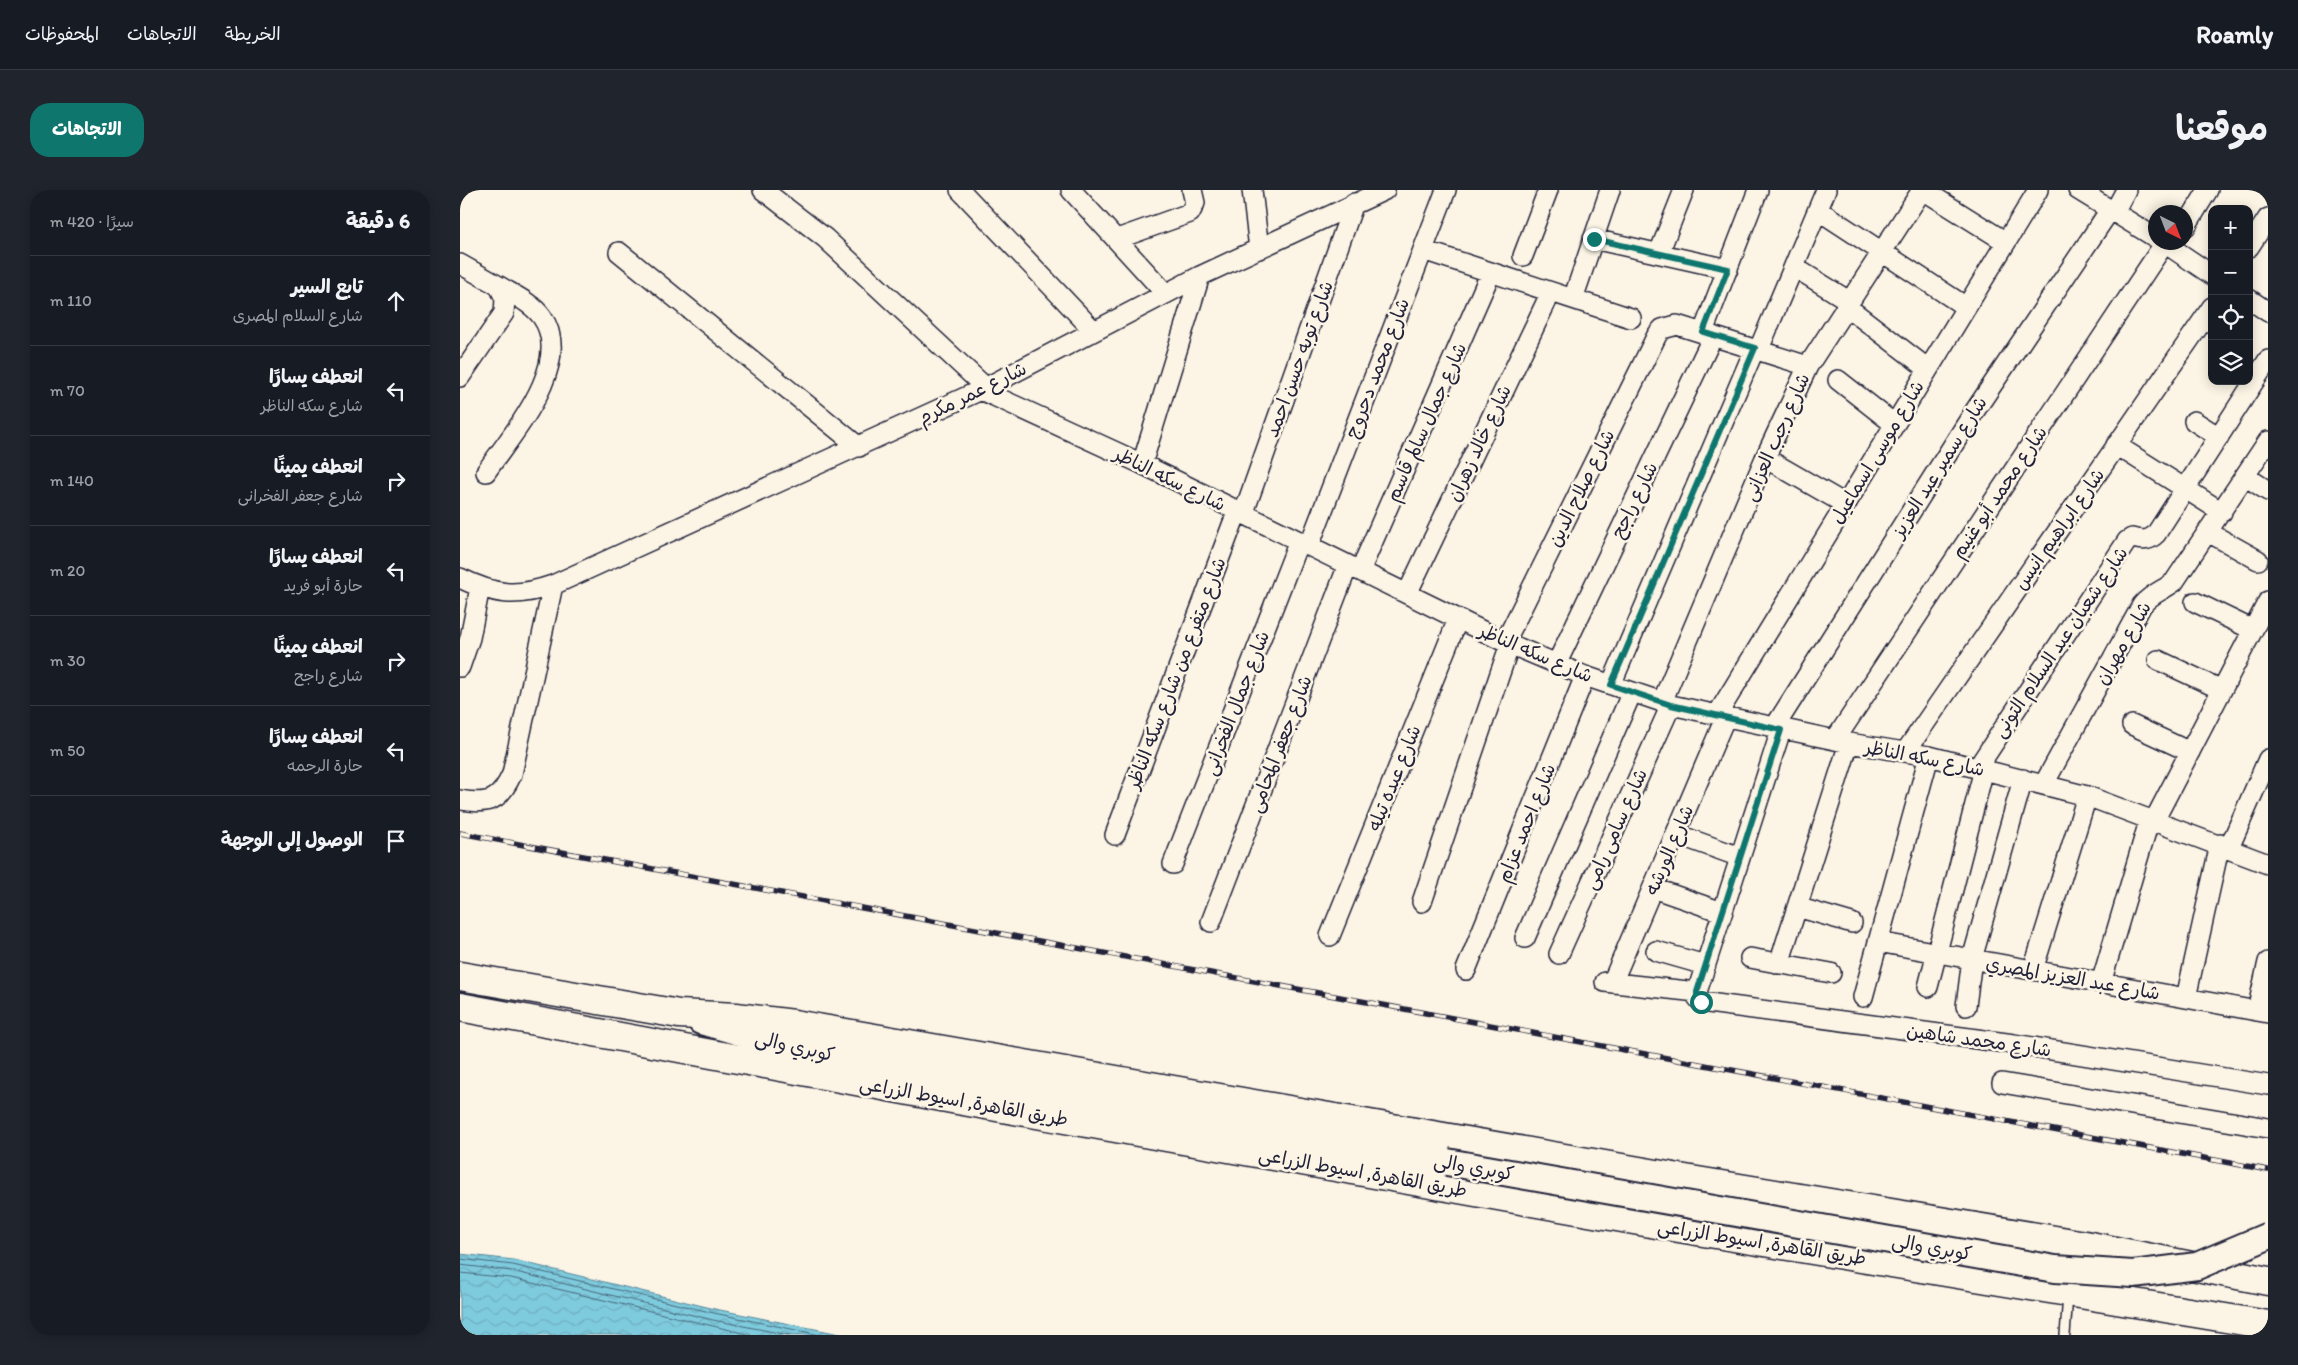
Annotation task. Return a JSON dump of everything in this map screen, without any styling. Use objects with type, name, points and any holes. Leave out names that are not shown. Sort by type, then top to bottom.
[{"type":"highway","points":[[460,976],[679,1014],[794,1024],[1691,1180],[2085,1245],[2268,1281]]},
{"type":"highway","name":"طريق القاهرة, اسيوط الزراعى","points":[[460,1007],[952,1099],[1572,1209],[2266,1323]]},
{"type":"main road","name":"كوبري والى","points":[[679,1014],[789,1046],[830,1055],[2056,1269],[2133,1274],[2197,1266],[2268,1236]]},
{"type":"main road","name":"كوبري والى","points":[[1572,1209],[1835,1243],[2054,1281],[2133,1283],[2200,1275],[2268,1246]]},
{"type":"street","name":"شارع سكه الناظر","points":[[763,190],[826,238],[983,388],[1507,643],[1556,665],[1666,703],[1777,729],[1929,756],[2087,796],[2153,818],[2268,864]]},
{"type":"street","points":[[960,190],[1094,331]]},
{"type":"street","points":[[1071,190],[1118,239],[1166,294]]},
{"type":"street","points":[[1118,239],[1190,213],[1195,203],[1192,190]]},
{"type":"street","points":[[1252,190],[1259,249]]},
{"type":"street","name":"شارع عمر مكرم","points":[[460,578],[498,593],[517,594],[536,591],[553,585],[859,447],[983,388],[1200,276],[1259,249],[1358,198],[1385,190]]},
{"type":"street","name":"شارع محمد دحروج","points":[[1304,544],[1446,190]]},
{"type":"street","points":[[1523,256],[1548,190]]},
{"type":"street","points":[[1573,299],[1610,190]]},
{"type":"street","points":[[1659,254],[1684,190]]},
{"type":"street","name":"شارع راجح","points":[[1556,665],[1708,334],[1728,269],[1758,190]]},
{"type":"street","points":[[1611,685],[1826,190]]},
{"type":"street","points":[[1922,190],[2006,242]]},
{"type":"street","name":"شارع رجب العزانى","points":[[1666,703],[1765,458],[1808,366],[1922,190]]},
{"type":"street","name":"شارع موسى اسماعيل","points":[[1722,716],[1845,504],[2038,190]]},
{"type":"street","points":[[2078,190],[2148,232]]},
{"type":"street","name":"شارع سمير عبد العزيز","points":[[1697,992],[1740,857],[1777,729],[1976,409],[2126,190]]},
{"type":"street","points":[[2193,215],[2208,190]]},
{"type":"street","name":"شارع توبه حسن احمد","points":[[1240,513],[1358,198]]},
{"type":"street","points":[[1818,210],[1966,307]]},
{"type":"street","points":[[2253,241],[2268,218]]},
{"type":"street","points":[[1594,239],[1728,269]]},
{"type":"street","points":[[1423,250],[1631,318]]},
{"type":"street","name":"شارع محمد أبو غنيم","points":[[1779,964],[1842,742],[2161,250]]},
{"type":"street","points":[[2176,250],[2208,272]]},
{"type":"street","points":[[619,252],[859,447]]},
{"type":"street","points":[[460,264],[529,304],[544,319],[549,334],[550,356],[546,379],[486,472]]},
{"type":"street","points":[[1794,267],[1848,304],[1928,369]]},
{"type":"street","name":"شارع جمال سالم قاسم","points":[[1354,568],[1491,272]]},
{"type":"street","points":[[1142,464],[1200,276]]},
{"type":"street","points":[[460,377],[504,313],[505,299],[499,286]]},
{"type":"street","name":"شارع خالد زهران","points":[[1407,594],[1551,292]]},
{"type":"street","points":[[2253,302],[2268,312]]},
{"type":"street","name":"شارع ابراهيم انيس","points":[[1906,751],[2208,313]]},
{"type":"street","name":"شارع صلاح الدين","points":[[1422,902],[1507,643],[1656,335],[1669,325],[1708,334]]},
{"type":"street","points":[[1708,334],[1757,348],[1808,366]]},
{"type":"street","name":"شارع شعبان عبد السلام التونى","points":[[1981,768],[2127,541],[2132,538],[2151,539],[2268,360]]},
{"type":"street","points":[[1838,380],[1894,424]]},
{"type":"street","points":[[2194,421],[2219,437]]},
{"type":"street","name":"شارع مهران","points":[[2044,784],[2142,605],[2151,594],[2164,590],[2174,582],[2268,442]]},
{"type":"street","points":[[2116,445],[2222,512]]},
{"type":"street","points":[[1765,458],[1845,504]]},
{"type":"street","points":[[2245,476],[2268,491]]},
{"type":"street","name":"شارع متفرع من شارع سكه الناظر","points":[[1115,835],[1240,513]]},
{"type":"street","points":[[2208,532],[2258,560]]},
{"type":"street","name":"شارع جمال الفخرانى","points":[[1174,864],[1304,544]]},
{"type":"street","name":"شارع جعفر المحامى","points":[[1212,922],[1354,568]]},
{"type":"street","points":[[460,800],[489,802],[505,791],[553,585]]},
{"type":"street","points":[[460,667],[470,638],[480,587]]},
{"type":"street","points":[[2101,983],[2153,818],[2190,752],[2268,601]]},
{"type":"street","points":[[2195,602],[2253,630]]},
{"type":"street","name":"شارع عبده تيله","points":[[1330,936],[1458,619]]},
{"type":"street","points":[[2158,660],[2222,690]]},
{"type":"street","name":"شارع احمد عزام","points":[[1466,970],[1585,676]]},
{"type":"street","points":[[1525,938],[1632,692]]},
{"type":"street","name":"شارع سامى رامى","points":[[1559,954],[1666,703]]},
{"type":"street","name":"شارع الورشه","points":[[1697,992],[1608,983],[1653,888],[1722,716]]},
{"type":"street","points":[[2132,725],[2190,752]]},
{"type":"street","points":[[1863,997],[1929,756]]},
{"type":"street","points":[[2186,998],[2225,846],[2268,759]]},
{"type":"street","points":[[1928,987],[1981,768]]},
{"type":"street","points":[[1966,1006],[1972,959],[2023,779]]},
{"type":"street","points":[[2033,970],[2087,796]]},
{"type":"street","points":[[1676,834],[1740,857]]},
{"type":"street","points":[[1653,888],[1722,912]]},
{"type":"street","points":[[1796,907],[1852,923]]},
{"type":"street","name":"شارع عبد العزيز المصري","points":[[1878,942],[2262,1012]]},
{"type":"street","points":[[1656,951],[1705,965]]},
{"type":"street","points":[[1750,958],[1832,973]]},
{"type":"street","points":[[2262,1012],[2268,962]]},
{"type":"street","name":"شارع محمد شاهين","points":[[1697,992],[1697,997],[1707,1004],[2014,1044],[2268,1085]]},
{"type":"street","points":[[2002,1083],[2268,1128]]},
{"type":"lane","points":[[2065,1335],[2069,1292]]},
{"type":"water","points":[[460,1254],[514,1260],[715,1309],[845,1335],[460,1335]]},
{"type":"railway","points":[[460,833],[2268,1170]]},
{"type":"route","points":[[1594,239],[1728,269],[1703,332],[1755,348],[1611,685],[1671,705],[1781,730],[1697,992],[1697,997],[1701,1002]]}]
